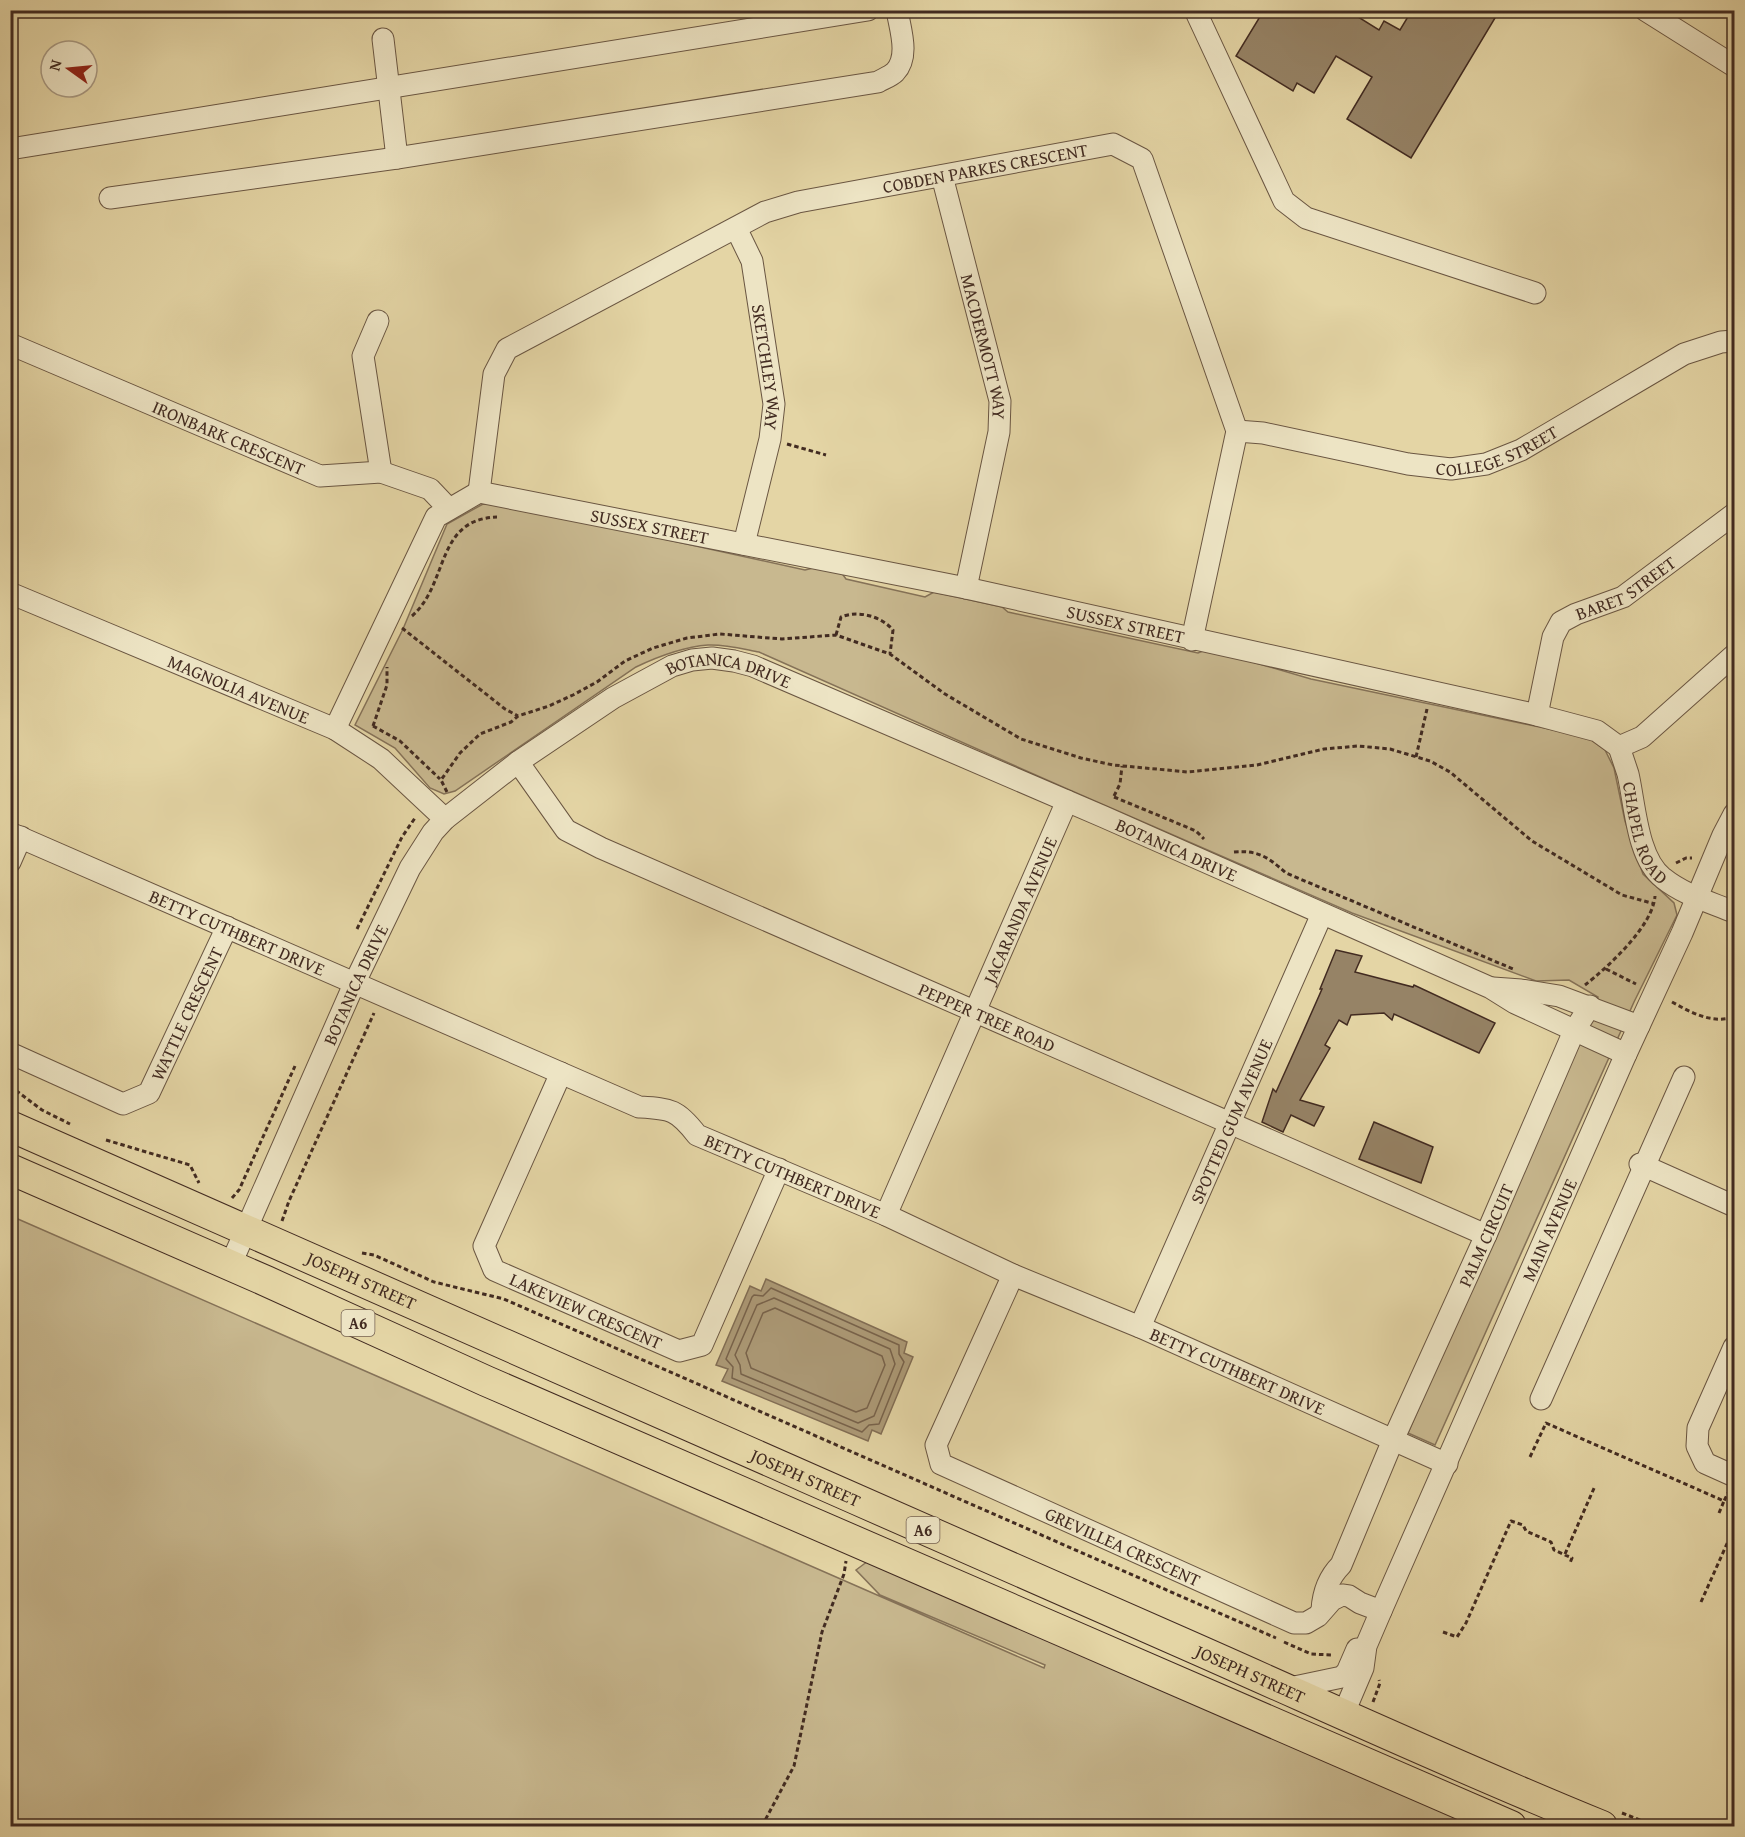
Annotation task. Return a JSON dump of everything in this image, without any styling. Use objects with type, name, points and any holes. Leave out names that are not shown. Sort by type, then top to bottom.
[{"type":"highway","name":"JOSEPH STREET","points":[[10,1126],[246,1228],[1343,1715],[1612,1820]]},
{"type":"highway","name":"JOSEPH STREET","points":[[10,1169],[497,1386],[1511,1827]]},
{"type":"street","points":[[10,149],[868,10]]},
{"type":"street","points":[[110,198],[397,158],[878,82],[895,73],[902,60],[903,50],[897,10]]},
{"type":"street","points":[[1195,10],[1284,201],[1306,218],[1535,293]]},
{"type":"street","points":[[1645,10],[1734,66]]},
{"type":"street","points":[[382,39],[397,158]]},
{"type":"street","name":"COBDEN PARKES CRESCENT","points":[[479,492],[494,374],[507,349],[765,212],[798,202],[1113,144],[1142,159],[1237,431]]},
{"type":"street","name":"MACDERMOTT WAY","points":[[942,176],[1000,401],[999,432],[966,588]]},
{"type":"street","name":"SKETCHLEY WAY","points":[[736,228],[752,261],[774,404],[770,439],[744,544]]},
{"type":"street","points":[[378,321],[363,356],[381,472]]},
{"type":"street","name":"COLLEGE STREET","points":[[1237,431],[1263,433],[1408,464],[1451,469],[1486,464],[1521,450],[1684,354],[1721,342],[1734,341]]},
{"type":"street","name":"IRONBARK CRESCENT","points":[[10,344],[320,476],[381,472],[430,489],[449,509]]},
{"type":"street","points":[[1192,640],[1237,431]]},
{"type":"street","points":[[335,729],[396,624],[436,517],[479,492]]},
{"type":"street","name":"SUSSEX STREET","points":[[479,492],[966,588],[1537,715],[1597,730],[1619,747]]},
{"type":"street","name":"BARET STREET","points":[[1537,715],[1553,637],[1562,622],[1576,614],[1623,597],[1734,514]]},
{"type":"street","name":"MAGNOLIA AVENUE","points":[[10,593],[335,729],[381,759],[426,801],[452,813]]},
{"type":"street","points":[[1619,747],[1642,737],[1734,654]]},
{"type":"street","name":"BOTANICA DRIVE","points":[[230,1266],[355,982],[410,868],[433,832],[452,813],[518,762],[613,698],[672,666],[692,660],[712,658],[753,666],[1104,817],[1491,988],[1515,1003],[1626,1054]]},
{"type":"street","name":"CHAPEL ROAD","points":[[1619,747],[1628,773],[1643,847],[1653,866],[1664,879],[1697,898],[1734,912]]},
{"type":"street","name":"PEPPER TREE ROAD","points":[[518,762],[567,830],[601,848],[1486,1235]]},
{"type":"street","name":"JACARANDA AVENUE","points":[[886,1215],[1067,801]]},
{"type":"street","name":"MAIN AVENUE","points":[[1343,1715],[1357,1665],[1734,814]]},
{"type":"street","points":[[10,862],[16,835]]},
{"type":"street","name":"BETTY CUTHBERT DRIVE","points":[[16,835],[639,1107],[667,1109],[683,1118],[697,1135],[886,1215],[1013,1275],[1140,1327],[1447,1464]]},
{"type":"street","name":"SPOTTED GUM AVENUE","points":[[1140,1327],[1322,914]]},
{"type":"street","name":"WATTLE CRESCENT","points":[[10,1053],[123,1104],[149,1093],[227,927]]},
{"type":"street","name":"BOTANICA DRIVE","points":[[1491,988],[1559,996],[1639,1026]]},
{"type":"street","name":"PALM CIRCUIT","points":[[1394,1440],[1574,1031],[1590,1006]]},
{"type":"street","name":"LAKEVIEW CRESCENT","points":[[561,1072],[484,1246],[494,1270],[679,1351],[702,1345],[779,1170]]},
{"type":"street","points":[[1541,1399],[1642,1165],[1684,1077]]},
{"type":"street","points":[[1642,1165],[1734,1206]]},
{"type":"street","name":"GREVILLEA CRESCENT","points":[[1013,1275],[936,1445],[941,1464],[1294,1623],[1306,1623],[1318,1616],[1322,1610]]},
{"type":"street","points":[[1731,1484],[1705,1463],[1697,1446],[1698,1428],[1734,1347]]},
{"type":"street","points":[[1322,1610],[1323,1596],[1334,1572],[1341,1565],[1394,1440]]},
{"type":"street","points":[[1341,1565],[1349,1596]]},
{"type":"street","points":[[1322,1610],[1332,1600],[1342,1595],[1381,1611]]},
{"type":"street","points":[[1285,1689],[1342,1677],[1357,1665]]},
{"type":"path","points":[[770,439],[826,455]]},
{"type":"path","points":[[396,624],[408,619],[422,607],[456,533],[474,520],[498,517],[505,497]]},
{"type":"path","points":[[836,635],[841,616],[854,612],[886,622],[894,630],[890,654]]},
{"type":"path","points":[[396,624],[399,638]]},
{"type":"path","points":[[396,624],[505,709],[518,716]]},
{"type":"path","points":[[452,813],[441,780],[460,753],[480,734],[511,722],[518,716],[573,695],[597,682],[625,661],[653,648],[687,638],[720,634],[782,639],[836,635],[890,654],[945,694],[1021,739],[1081,758],[1122,766],[1188,772],[1257,765],[1324,749],[1358,746],[1390,749],[1430,761],[1450,771],[1532,841],[1622,895],[1654,904]]},
{"type":"path","points":[[373,726],[387,685],[387,665]]},
{"type":"path","points":[[1416,757],[1431,692]]},
{"type":"path","points":[[1104,817],[1120,784],[1122,766]]},
{"type":"path","points":[[1114,797],[1196,831],[1208,842]]},
{"type":"path","points":[[353,938],[402,837],[426,801]]},
{"type":"path","points":[[1228,852],[1248,851],[1262,854],[1286,873],[1520,972]]},
{"type":"path","points":[[1559,996],[1580,989],[1606,969],[1632,941],[1654,904],[1655,892],[1678,860],[1694,858],[1710,865]]},
{"type":"path","points":[[1606,969],[1705,1018],[1723,1021],[1734,1017]]},
{"type":"path","points":[[288,1225],[282,1222],[289,1201],[382,995]]},
{"type":"path","points":[[231,1199],[239,1190],[297,1060]]},
{"type":"path","points":[[10,1086],[42,1110],[71,1125]]},
{"type":"path","points":[[100,1137],[190,1165],[202,1190]]},
{"type":"path","points":[[352,1250],[374,1256],[434,1282],[504,1299],[1311,1654],[1340,1656],[1377,1675],[1380,1683],[1373,1702],[1377,1708]]},
{"type":"path","points":[[1530,1457],[1546,1423],[1724,1501]]},
{"type":"path","points":[[1719,1513],[1731,1484]]},
{"type":"path","points":[[1565,1554],[1595,1486]]},
{"type":"path","points":[[1443,1632],[1457,1637],[1511,1521],[1522,1525],[1526,1531],[1551,1542],[1554,1550],[1572,1558],[1570,1563]]},
{"type":"path","points":[[1701,1602],[1734,1528]]},
{"type":"path","points":[[762,1827],[794,1766],[822,1632],[844,1574],[847,1554]]},
{"type":"path","points":[[1612,1820],[1654,1827]]},
{"type":"shaded area","points":[[483,504],[509,505],[805,570],[817,567],[841,572],[846,579],[925,597],[934,592],[1002,607],[1008,612],[1198,653],[1208,649],[1311,679],[1587,737],[1605,750],[1614,768],[1625,821],[1643,874],[1674,903],[1677,915],[1634,1002],[1435,1445],[1408,1433],[1598,997],[1569,980],[1536,981],[1352,913],[759,652],[734,647],[698,646],[671,653],[636,667],[455,791],[444,794],[430,788],[395,748],[355,725],[403,629],[447,524]]},
{"type":"shaded area","points":[[11,1216],[1044,1668],[1045,1665],[880,1595],[856,1570],[868,1561],[1493,1826],[11,1826]]},
{"type":"water","points":[[766,1279],[907,1342],[904,1353],[913,1357],[881,1434],[872,1430],[868,1441],[722,1381],[728,1369],[716,1365],[750,1286],[761,1291]]},
{"type":"building","points":[[1264,10],[1347,10],[1379,30],[1384,21],[1400,30],[1412,10],[1482,10],[1495,18],[1411,158],[1347,119],[1372,77],[1336,56],[1314,93],[1297,83],[1293,91],[1236,56]]},
{"type":"building","points":[[1336,950],[1362,956],[1355,972],[1413,987],[1414,985],[1495,1023],[1479,1053],[1394,1014],[1392,1020],[1384,1013],[1351,1015],[1347,1025],[1339,1020],[1325,1045],[1330,1048],[1300,1100],[1324,1107],[1314,1126],[1291,1115],[1283,1132],[1262,1122],[1273,1089],[1276,1092],[1322,989],[1320,989]]},
{"type":"building","points":[[1374,1122],[1433,1147],[1421,1183],[1359,1159]]}]
